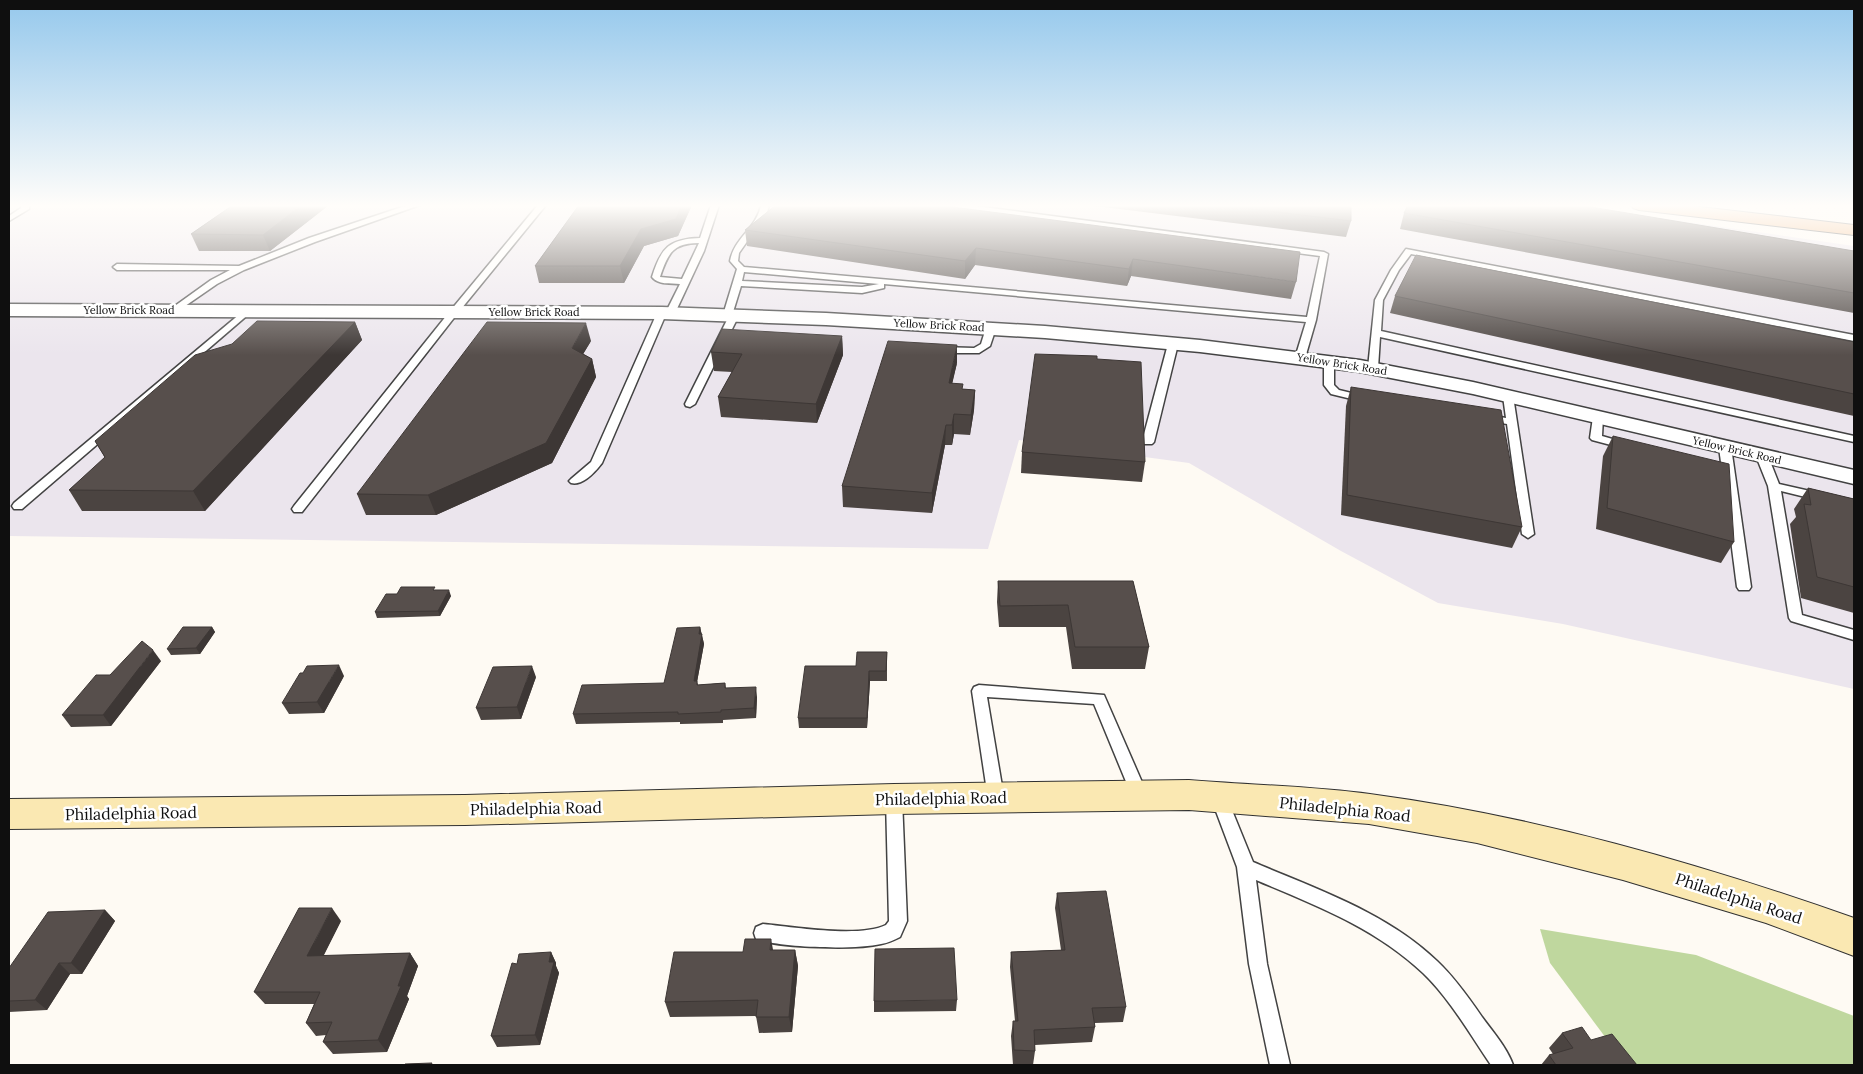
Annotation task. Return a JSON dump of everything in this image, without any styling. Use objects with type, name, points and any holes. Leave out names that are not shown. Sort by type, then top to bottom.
[{"type":"main road","name":"Philadelphia Road","points":[[9,814],[465,810],[894,799],[1189,795],[1219,797],[1369,809],[1477,827],[1652,871],[1766,904],[1854,937]]},
{"type":"street","name":"Yellow Brick Road","points":[[9,310],[666,313],[826,318],[991,328],[1173,344],[1374,368],[1508,396],[1854,477]]},
{"type":"lane","points":[[175,310],[214,282],[241,268],[274,255]]},
{"type":"lane","points":[[298,509],[501,255]]},
{"type":"lane","points":[[664,255],[656,277],[659,280],[685,282]]},
{"type":"lane","points":[[575,481],[588,472],[596,463],[666,313],[685,282],[697,255]]},
{"type":"lane","points":[[734,255],[734,262],[741,269],[1192,307],[1311,320]]},
{"type":"lane","points":[[1300,358],[1311,320],[1324,255]]},
{"type":"lane","points":[[1374,368],[1375,333],[1379,300],[1395,270],[1406,255]]},
{"type":"lane","points":[[1430,255],[1854,338]]},
{"type":"lane","points":[[117,267],[241,268]]},
{"type":"lane","points":[[690,404],[731,315],[741,269]]},
{"type":"lane","points":[[738,283],[862,290],[893,283]]},
{"type":"lane","points":[[18,506],[247,311]]},
{"type":"lane","points":[[933,349],[976,351],[985,346],[991,328]]},
{"type":"lane","points":[[1375,333],[1854,438]]},
{"type":"lane","points":[[1148,442],[1173,344]]},
{"type":"lane","points":[[1329,362],[1329,385],[1335,392],[1377,401]]},
{"type":"lane","points":[[1508,396],[1528,534]]},
{"type":"lane","points":[[1473,416],[1512,422]]},
{"type":"lane","points":[[1598,417],[1596,438],[1634,447]]},
{"type":"lane","points":[[1726,447],[1724,469],[1744,587]]},
{"type":"lane","points":[[1762,456],[1774,486],[1796,618],[1854,635]]},
{"type":"lane","points":[[1774,486],[1854,505]]},
{"type":"lane","points":[[996,798],[979,691],[1099,699],[1140,796]]},
{"type":"lane","points":[[1219,797],[1246,867],[1258,964],[1280,1065]]},
{"type":"lane","points":[[763,933],[829,940],[880,936],[892,931],[898,921],[894,799]]},
{"type":"lane","points":[[1246,867],[1360,918],[1395,938],[1430,968],[1467,1014],[1503,1065]]},
{"type":"shaded area","points":[[9,255],[1854,255],[1854,689],[1563,624],[1438,603],[1341,551],[1189,463],[1019,440],[988,549],[9,536]]},
{"type":"green space","points":[[1540,929],[1696,955],[1854,1016],[1854,1065],[1626,1065],[1550,963]]},
{"type":"building","points":[[543,255],[626,255],[620,266],[535,266]]},
{"type":"building","points":[[923,255],[970,255],[965,261]]},
{"type":"building","points":[[1028,255],[1300,255],[1296,282],[1133,259],[1129,269]]},
{"type":"building","points":[[1417,255],[1854,342],[1854,394],[1395,296]]},
{"type":"building","points":[[1641,255],[1854,255],[1854,293]]},
{"type":"building","points":[[257,321],[355,322],[193,491],[69,490],[105,457],[95,441],[195,355],[232,344]]},
{"type":"building","points":[[487,322],[586,323],[572,348],[592,359],[546,443],[428,495],[357,494]]},
{"type":"building","points":[[722,329],[842,336],[816,404],[718,397],[742,354],[711,352]]},
{"type":"building","points":[[888,341],[957,345],[949,383],[963,384],[962,389],[975,390],[971,415],[954,414],[952,425],[946,425],[932,493],[842,486]]},
{"type":"building","points":[[1035,354],[1097,356],[1097,359],[1141,362],[1145,462],[1022,452]]},
{"type":"building","points":[[1351,387],[1501,410],[1522,527],[1347,495]]},
{"type":"building","points":[[1613,436],[1729,464],[1734,542],[1607,508]]},
{"type":"building","points":[[1808,488],[1854,499],[1854,587],[1817,577],[1804,504],[1811,505]]},
{"type":"building","points":[[998,581],[1133,581],[1149,647],[1075,647],[1068,605],[1000,606]]},
{"type":"building","points":[[401,587],[435,587],[433,590],[449,590],[438,611],[375,612],[386,594],[397,594]]},
{"type":"building","points":[[183,627],[212,627],[196,648],[167,649]]},
{"type":"building","points":[[700,627],[699,634],[702,634],[694,681],[697,681],[697,685],[725,683],[725,688],[756,687],[754,708],[678,714],[678,712],[573,714],[582,685],[664,683],[677,628]]},
{"type":"building","points":[[142,641],[153,650],[103,715],[62,715],[96,675],[110,675]]},
{"type":"building","points":[[857,652],[887,652],[886,671],[869,671],[867,718],[798,718],[805,666],[856,666]]},
{"type":"building","points":[[339,665],[317,702],[282,703],[300,673],[303,673],[307,666]]},
{"type":"building","points":[[532,666],[517,707],[476,708],[493,667]]},
{"type":"building","points":[[1106,891],[1126,1007],[1092,1008],[1095,1027],[1034,1030],[1035,1051],[1014,1050],[1013,1021],[1018,1021],[1011,952],[1065,950],[1057,893]]},
{"type":"building","points":[[299,908],[332,908],[307,956],[410,953],[398,986],[401,986],[378,1040],[323,1042],[332,1022],[306,1023],[320,992],[254,992]]},
{"type":"building","points":[[105,910],[71,963],[59,963],[35,1000],[9,1001],[9,968],[48,912]]},
{"type":"building","points":[[745,939],[771,939],[770,950],[795,950],[789,1017],[756,1017],[758,1000],[665,1002],[674,952],[743,952]]},
{"type":"building","points":[[954,948],[957,1000],[874,1001],[875,949]]},
{"type":"building","points":[[551,952],[549,962],[554,962],[535,1035],[491,1036],[512,963],[517,964],[519,954]]},
{"type":"building","points":[[1582,1027],[1591,1040],[1612,1034],[1637,1065],[1556,1065],[1549,1055],[1573,1048],[1562,1033]]},
{"type":"building","points":[[432,1063],[431,1065],[405,1065],[405,1064]]}]
